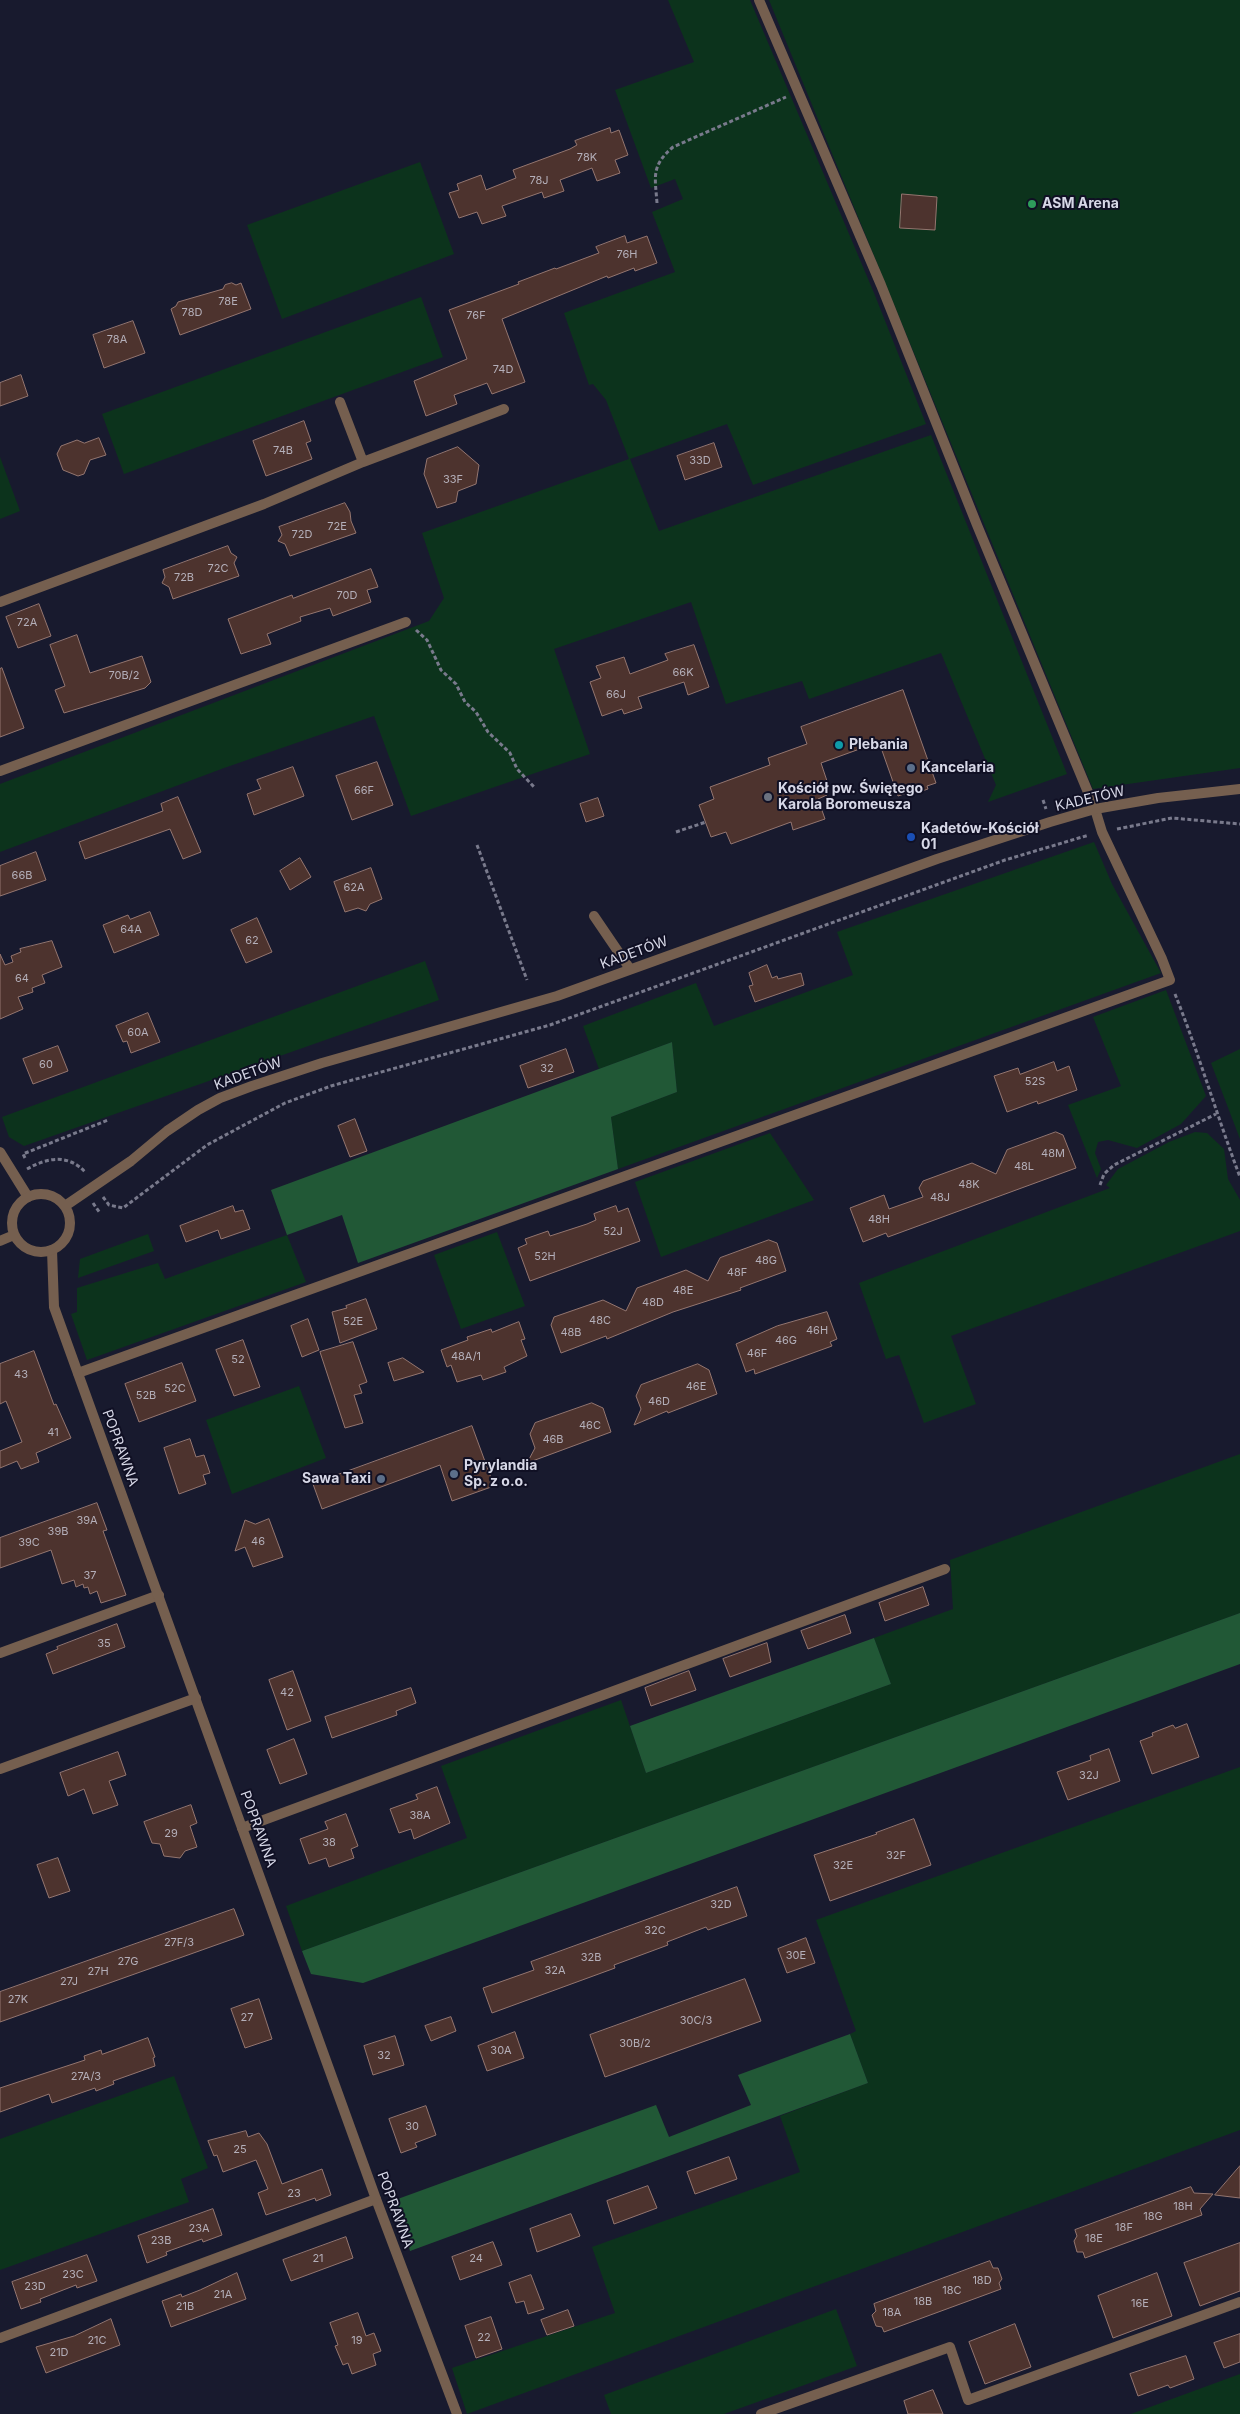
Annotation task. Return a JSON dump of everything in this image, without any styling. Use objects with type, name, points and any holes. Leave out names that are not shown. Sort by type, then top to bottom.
[{"type":"street","points":[[78,1373],[1170,980],[1102,832],[1095,809],[977,525],[881,285],[759,0]]},
{"type":"street","points":[[340,402],[363,462]]},
{"type":"street","points":[[0,602],[264,504],[363,462],[504,409]]},
{"type":"street","points":[[0,771],[406,622]]},
{"type":"street","name":"KADETÓW","points":[[65,1206],[131,1161],[167,1131],[220,1098],[322,1063],[556,996],[937,859],[1095,809],[1213,791],[1240,789]]},
{"type":"street","points":[[594,916],[630,969]]},
{"type":"street","points":[[0,1152],[28,1197]]},
{"type":"street","points":[[44,1194],[60,1200],[65,1206],[70,1226],[67,1236],[61,1244],[52,1250],[41,1252],[30,1250],[21,1244],[14,1235],[12,1227],[15,1209],[28,1197],[44,1194]]},
{"type":"street","points":[[0,1241],[14,1235]]},
{"type":"street","name":"POPRAWNA","points":[[52,1250],[54,1306],[376,2199],[457,2414]]},
{"type":"street","points":[[242,1828],[945,1569]]},
{"type":"street","points":[[0,1653],[159,1595]]},
{"type":"street","points":[[0,1769],[196,1698]]},
{"type":"street","points":[[0,2338],[376,2199]]},
{"type":"street","points":[[761,2414],[950,2346],[968,2400],[1240,2302]]},
{"type":"path","points":[[657,203],[656,177],[659,159],[672,147],[798,92]]},
{"type":"path","points":[[406,622],[427,640],[441,670],[456,684],[466,702],[476,712],[488,732],[510,753],[517,769],[535,788]]},
{"type":"path","points":[[1043,800],[1046,808]]},
{"type":"path","points":[[15,1175],[54,1159],[70,1160],[83,1170],[109,1205],[123,1208],[207,1145],[285,1103],[331,1086],[550,1025],[1005,860],[1058,844],[1102,832],[1172,818],[1240,824]]},
{"type":"path","points":[[676,832],[706,822]]},
{"type":"path","points":[[926,824],[930,832]]},
{"type":"path","points":[[1055,836],[1058,844]]},
{"type":"path","points":[[478,845],[527,980]]},
{"type":"path","points":[[1170,980],[1195,1045],[1216,1114],[1240,1177]]},
{"type":"path","points":[[1100,1185],[1104,1174],[1114,1165],[1216,1114]]},
{"type":"path","points":[[30,1168],[22,1154],[108,1120]]},
{"type":"green space","points":[[668,0],[750,0],[874,293],[926,424],[753,485],[727,424],[630,459],[659,531],[931,435],[1067,774],[988,802],[996,785],[941,653],[809,699],[802,681],[726,704],[691,602],[554,649],[590,754],[411,816],[374,716],[224,768],[0,852],[0,784],[429,621],[444,598],[422,533],[629,459],[606,400],[593,384],[589,385],[564,313],[675,272],[652,212],[683,199],[675,179],[651,188],[615,90],[694,62]]},
{"type":"green space","points":[[769,0],[1240,0],[1240,768],[1093,789]]},
{"type":"green space","points":[[420,162],[454,254],[282,319],[247,225]]},
{"type":"green space","points":[[421,297],[443,357],[124,474],[102,414]]},
{"type":"green space","points":[[0,457],[20,511],[0,519]]},
{"type":"green space","points":[[1094,842],[1112,884],[1161,973],[618,1169],[611,1117],[677,1092],[672,1042],[599,1069],[583,1026],[696,983],[714,1026],[853,975],[837,932]]},
{"type":"green space","points":[[425,961],[439,1000],[24,1146],[9,1137],[2,1117]]},
{"type":"green space","points":[[1166,990],[1206,1096],[1181,1124],[1137,1148],[1108,1140],[1098,1142],[1095,1153],[1101,1169],[1097,1178],[1068,1105],[1121,1086],[1093,1017]]},
{"type":"green space","points":[[672,1042],[677,1092],[611,1117],[618,1169],[358,1263],[342,1215],[287,1235],[271,1190]]},
{"type":"green space","points":[[1240,1049],[1240,1139],[1211,1063]]},
{"type":"green space","points":[[1195,1132],[1207,1133],[1224,1149],[1228,1179],[1240,1200],[1240,1231],[951,1336],[976,1404],[924,1423],[899,1355],[886,1359],[859,1283],[1110,1188],[1106,1185],[1118,1169],[1169,1142]]},
{"type":"green space","points":[[770,1133],[814,1200],[661,1257],[635,1182]]},
{"type":"green space","points":[[497,1232],[525,1306],[461,1329],[434,1255]]},
{"type":"green space","points":[[148,1234],[154,1251],[78,1278],[80,1259]]},
{"type":"green space","points":[[287,1235],[306,1282],[87,1360],[71,1314],[77,1312],[77,1288],[158,1263],[165,1279]]},
{"type":"green space","points":[[299,1386],[326,1458],[232,1494],[206,1420]]},
{"type":"green space","points":[[1240,1454],[1240,1613],[302,1951],[286,1906],[467,1838],[441,1766],[621,1700],[646,1773],[891,1684],[874,1638],[953,1609],[950,1560]]},
{"type":"green space","points":[[1240,1613],[1240,1664],[363,1983],[311,1974],[302,1951]]},
{"type":"green space","points":[[874,1638],[891,1684],[646,1773],[630,1726]]},
{"type":"green space","points":[[1240,1767],[1240,2130],[467,2414],[452,2368],[615,2313],[592,2247],[800,2172],[780,2116],[868,2083],[850,2034],[856,2031],[816,1920]]},
{"type":"green space","points":[[850,2034],[868,2083],[410,2251],[395,2200],[656,2105],[669,2137],[751,2105],[738,2075]]},
{"type":"green space","points":[[174,2076],[208,2168],[181,2179],[189,2202],[0,2270],[0,2139]]},
{"type":"green space","points":[[836,2309],[857,2366],[724,2414],[611,2414],[604,2395]]},
{"type":"green space","points":[[1240,2374],[1240,2414],[1131,2414]]},
{"type":"building","points":[[610,128],[611,133],[619,130],[628,155],[615,160],[620,173],[597,181],[592,168],[560,180],[564,191],[544,198],[542,192],[502,206],[506,216],[482,224],[477,212],[459,218],[449,193],[459,190],[457,184],[481,175],[486,190],[516,178],[513,170],[570,149],[577,145],[575,141]]},
{"type":"building","points":[[902,194],[937,197],[935,230],[900,228]]},
{"type":"building","points":[[625,236],[627,243],[647,236],[657,263],[635,271],[634,268],[608,278],[607,276],[502,319],[525,382],[492,394],[487,383],[454,395],[457,404],[426,416],[414,381],[467,359],[449,310],[519,284],[518,282],[599,253],[596,247]]},
{"type":"building","points":[[232,283],[236,285],[241,283],[251,309],[180,335],[171,309],[178,302],[223,289],[225,285]]},
{"type":"building","points":[[133,321],[145,353],[104,368],[93,335]]},
{"type":"building","points":[[21,375],[28,396],[0,406],[0,383]]},
{"type":"building","points":[[304,421],[311,441],[306,443],[312,459],[266,476],[253,441]]},
{"type":"building","points":[[99,438],[106,455],[90,460],[84,474],[78,476],[63,470],[57,454],[61,446],[77,440],[84,443]]},
{"type":"building","points":[[714,443],[722,467],[685,480],[677,456]]},
{"type":"building","points":[[458,447],[479,465],[476,484],[458,491],[456,502],[437,508],[424,474],[427,459]]},
{"type":"building","points":[[345,503],[350,512],[351,521],[356,533],[290,556],[285,544],[278,541],[282,535],[279,527]]},
{"type":"building","points":[[228,546],[231,553],[237,557],[234,563],[239,576],[173,599],[169,587],[162,583],[165,577],[163,570]]},
{"type":"building","points":[[371,569],[378,587],[367,590],[371,602],[333,616],[330,608],[300,617],[301,621],[267,634],[271,644],[241,654],[228,619],[292,595],[293,598]]},
{"type":"building","points":[[39,604],[51,636],[18,648],[6,617]]},
{"type":"building","points":[[77,635],[90,673],[142,656],[151,682],[145,688],[64,713],[55,690],[65,686],[50,645]]},
{"type":"building","points":[[694,645],[709,687],[688,695],[684,682],[638,697],[642,708],[624,714],[622,709],[602,716],[590,682],[601,678],[596,666],[624,657],[630,674],[668,660],[665,654]]},
{"type":"building","points":[[2,668],[24,728],[0,737],[0,669]]},
{"type":"building","points":[[903,690],[936,783],[927,786],[928,789],[908,796],[907,793],[898,796],[879,742],[821,763],[829,787],[825,788],[827,795],[818,799],[825,819],[793,830],[791,822],[731,844],[726,832],[711,837],[699,805],[714,799],[710,787],[770,765],[768,758],[807,744],[801,727]]},
{"type":"building","points":[[377,762],[393,805],[352,820],[336,776]]},
{"type":"building","points":[[293,767],[304,796],[254,815],[247,794],[261,789],[257,780]]},
{"type":"building","points":[[178,797],[201,852],[183,859],[170,829],[85,859],[79,842],[163,811],[161,804]]},
{"type":"building","points":[[598,798],[604,816],[586,822],[580,804]]},
{"type":"building","points":[[36,852],[46,880],[0,896],[0,866]]},
{"type":"building","points":[[300,858],[311,877],[290,890],[280,871]]},
{"type":"building","points":[[371,868],[382,899],[370,904],[366,911],[358,908],[345,912],[334,882]]},
{"type":"building","points":[[150,912],[159,935],[114,953],[103,925],[128,915],[130,919]]},
{"type":"building","points":[[257,918],[272,952],[246,963],[231,930]]},
{"type":"building","points":[[52,941],[62,967],[42,975],[45,983],[32,988],[33,992],[18,997],[23,1009],[0,1019],[0,954],[5,965],[13,962],[11,956],[21,952],[20,949]]},
{"type":"building","points":[[767,965],[772,978],[777,976],[778,979],[801,973],[804,985],[755,1002],[749,986],[753,985],[749,973]]},
{"type":"building","points":[[148,1013],[160,1042],[131,1053],[127,1041],[123,1042],[116,1026]]},
{"type":"building","points":[[58,1046],[68,1071],[33,1084],[23,1059]]},
{"type":"building","points":[[566,1049],[574,1072],[528,1088],[520,1066]]},
{"type":"building","points":[[1054,1062],[1057,1071],[1069,1066],[1077,1090],[1038,1104],[1037,1101],[1007,1112],[994,1076],[1018,1068],[1020,1074]]},
{"type":"building","points":[[355,1119],[367,1151],[350,1157],[338,1126]]},
{"type":"building","points":[[1056,1132],[1063,1135],[1076,1168],[888,1237],[886,1233],[863,1242],[850,1208],[884,1195],[889,1209],[923,1197],[919,1188],[923,1181],[972,1163],[996,1174],[1007,1150]]},
{"type":"building","points":[[233,1206],[235,1212],[243,1210],[250,1229],[221,1239],[218,1230],[186,1242],[180,1226]]},
{"type":"building","points":[[616,1206],[618,1212],[628,1208],[640,1241],[530,1281],[518,1248],[527,1244],[525,1239],[548,1231],[550,1236],[587,1224],[596,1220],[594,1214]]},
{"type":"building","points":[[769,1240],[777,1243],[786,1271],[740,1288],[741,1290],[673,1312],[607,1339],[606,1336],[561,1353],[551,1325],[554,1317],[603,1300],[626,1311],[637,1288],[686,1270],[708,1281],[720,1258]]},
{"type":"building","points":[[366,1299],[377,1329],[340,1343],[332,1312],[347,1308],[346,1306]]},
{"type":"building","points":[[827,1312],[837,1339],[830,1342],[832,1346],[755,1374],[754,1369],[746,1372],[736,1344],[777,1326]]},
{"type":"building","points":[[308,1319],[319,1350],[302,1357],[291,1326]]},
{"type":"building","points":[[519,1322],[525,1339],[521,1340],[527,1356],[504,1367],[506,1372],[483,1380],[481,1375],[457,1382],[451,1365],[447,1367],[441,1350],[468,1340],[467,1337],[491,1329],[492,1332]]},
{"type":"building","points":[[243,1340],[260,1387],[234,1396],[216,1350]]},
{"type":"building","points":[[353,1342],[367,1382],[359,1385],[362,1393],[354,1395],[363,1423],[345,1428],[320,1352]]},
{"type":"building","points":[[34,1351],[54,1405],[56,1404],[71,1438],[36,1453],[39,1462],[21,1469],[17,1461],[0,1468],[0,1451],[22,1442],[6,1401],[0,1404],[0,1364]]},
{"type":"building","points":[[403,1358],[424,1372],[394,1381],[388,1363]]},
{"type":"building","points":[[182,1363],[196,1401],[139,1422],[125,1384]]},
{"type":"building","points":[[698,1364],[709,1370],[717,1394],[668,1413],[667,1411],[634,1425],[641,1409],[636,1396],[641,1385]]},
{"type":"building","points":[[592,1403],[603,1408],[611,1432],[527,1463],[535,1448],[530,1434],[535,1423]]},
{"type":"building","points":[[472,1426],[494,1486],[452,1501],[440,1465],[322,1509],[313,1484]]},
{"type":"building","points":[[190,1439],[196,1457],[204,1455],[210,1473],[203,1475],[206,1484],[179,1494],[164,1448]]},
{"type":"building","points":[[97,1503],[107,1530],[103,1531],[126,1595],[101,1603],[97,1591],[90,1594],[88,1587],[84,1588],[83,1584],[76,1587],[74,1580],[62,1584],[51,1550],[0,1568],[0,1538]]},
{"type":"building","points":[[269,1519],[283,1557],[253,1567],[245,1547],[235,1551],[245,1520],[255,1524]]},
{"type":"building","points":[[923,1587],[929,1605],[885,1621],[879,1603]]},
{"type":"building","points":[[845,1615],[851,1633],[808,1649],[801,1631]]},
{"type":"building","points":[[117,1624],[125,1647],[53,1674],[46,1654],[58,1649],[57,1647]]},
{"type":"building","points":[[767,1643],[771,1662],[730,1677],[723,1659]]},
{"type":"building","points":[[293,1671],[311,1721],[287,1730],[269,1680]]},
{"type":"building","points":[[689,1671],[696,1690],[651,1706],[645,1688]]},
{"type":"building","points":[[411,1688],[416,1703],[396,1711],[397,1715],[332,1738],[325,1717]]},
{"type":"building","points":[[1187,1724],[1199,1757],[1152,1774],[1140,1741],[1153,1736],[1152,1733],[1173,1725],[1175,1728]]},
{"type":"building","points":[[294,1739],[307,1774],[280,1784],[267,1750]]},
{"type":"building","points":[[1109,1749],[1120,1781],[1068,1800],[1057,1772],[1091,1760],[1090,1756]]},
{"type":"building","points":[[118,1752],[126,1775],[109,1781],[118,1805],[93,1814],[84,1789],[68,1796],[60,1773]]},
{"type":"building","points":[[437,1787],[450,1823],[414,1839],[411,1829],[399,1833],[390,1809],[418,1799],[416,1795]]},
{"type":"building","points":[[191,1805],[197,1823],[190,1826],[197,1847],[185,1851],[180,1858],[164,1856],[160,1844],[152,1843],[144,1822]]},
{"type":"building","points":[[346,1814],[358,1846],[351,1849],[354,1858],[329,1867],[326,1858],[309,1864],[300,1839],[328,1829],[325,1822]]},
{"type":"building","points":[[914,1819],[931,1865],[830,1901],[814,1855],[877,1834]]},
{"type":"building","points":[[58,1858],[70,1891],[49,1898],[37,1865]]},
{"type":"building","points":[[737,1887],[747,1916],[708,1930],[706,1927],[667,1942],[668,1945],[614,1965],[615,1968],[492,2013],[483,1988],[534,1970],[531,1962]]},
{"type":"building","points":[[234,1909],[244,1935],[0,2022],[0,1992]]},
{"type":"building","points":[[806,1938],[815,1963],[787,1973],[778,1949]]},
{"type":"building","points":[[745,1979],[761,2021],[605,2077],[590,2035]]},
{"type":"building","points":[[259,1999],[272,2039],[245,2048],[231,2009]]},
{"type":"building","points":[[451,2017],[456,2031],[431,2041],[425,2026]]},
{"type":"building","points":[[515,2032],[524,2058],[487,2071],[478,2046]]},
{"type":"building","points":[[395,2036],[404,2065],[373,2075],[364,2046]]},
{"type":"building","points":[[148,2038],[155,2057],[153,2058],[155,2066],[113,2081],[114,2084],[96,2091],[95,2088],[52,2103],[49,2094],[0,2112],[0,2088],[85,2060],[84,2056],[101,2050],[102,2054]]},
{"type":"building","points":[[426,2106],[436,2135],[415,2143],[417,2147],[401,2153],[389,2119]]},
{"type":"building","points":[[246,2131],[248,2137],[259,2133],[267,2144],[282,2184],[322,2169],[331,2195],[316,2201],[315,2198],[266,2215],[258,2193],[268,2189],[256,2160],[223,2172],[217,2155],[214,2156],[208,2141]]},
{"type":"building","points":[[729,2157],[737,2179],[695,2194],[687,2172]]},
{"type":"building","points":[[1240,2166],[1240,2198],[1215,2195]]},
{"type":"building","points":[[648,2186],[657,2208],[614,2224],[607,2201]]},
{"type":"building","points":[[1191,2187],[1194,2193],[1213,2194],[1200,2209],[1202,2215],[1085,2258],[1083,2252],[1077,2252],[1074,2241],[1077,2236],[1075,2230]]},
{"type":"building","points":[[213,2209],[222,2235],[203,2242],[202,2239],[166,2252],[167,2255],[147,2263],[138,2236]]},
{"type":"building","points":[[571,2214],[580,2236],[537,2252],[530,2229]]},
{"type":"building","points":[[346,2237],[353,2258],[291,2281],[283,2260]]},
{"type":"building","points":[[493,2242],[502,2265],[460,2280],[452,2257]]},
{"type":"building","points":[[1240,2243],[1240,2291],[1200,2306],[1184,2263]]},
{"type":"building","points":[[87,2255],[97,2281],[77,2288],[76,2285],[40,2299],[41,2302],[21,2309],[12,2282]]},
{"type":"building","points":[[990,2261],[993,2268],[998,2268],[1002,2279],[999,2283],[1001,2289],[884,2332],[882,2327],[876,2326],[872,2315],[876,2311],[874,2304]]},
{"type":"building","points":[[237,2273],[246,2299],[171,2327],[162,2301],[181,2294],[182,2297]]},
{"type":"building","points":[[1157,2273],[1172,2316],[1113,2338],[1098,2296]]},
{"type":"building","points":[[531,2275],[544,2309],[528,2314],[524,2301],[516,2303],[509,2283]]},
{"type":"building","points":[[568,2310],[574,2326],[547,2335],[541,2320]]},
{"type":"building","points":[[358,2313],[366,2336],[374,2333],[381,2351],[373,2354],[376,2365],[352,2374],[348,2363],[343,2365],[335,2346],[338,2345],[330,2323]]},
{"type":"building","points":[[491,2317],[502,2349],[476,2358],[465,2326]]},
{"type":"building","points":[[111,2319],[120,2345],[46,2373],[36,2347],[74,2336]]},
{"type":"building","points":[[1015,2324],[1031,2367],[985,2384],[969,2342]]},
{"type":"building","points":[[1240,2334],[1240,2362],[1224,2368],[1214,2343]]},
{"type":"building","points":[[1186,2356],[1194,2379],[1170,2388],[1168,2385],[1138,2396],[1130,2374]]},
{"type":"building","points":[[933,2390],[943,2414],[908,2414],[904,2401]]},
{"type":"place","name":"ASM Arena","points":[[1032,204]]},
{"type":"place","name":"Plebania","points":[[839,745]]},
{"type":"place","name":"Kancelaria","points":[[911,768]]},
{"type":"place","name":"Kościół pw. Świętego Karola Boromeusza","points":[[768,797]]},
{"type":"place","name":"Kadetów-Kościół 01","points":[[911,837]]},
{"type":"place","name":"Pyrylandia Sp. z o.o.","points":[[454,1474]]},
{"type":"place","name":"Sawa Taxi","points":[[381,1479]]}]
